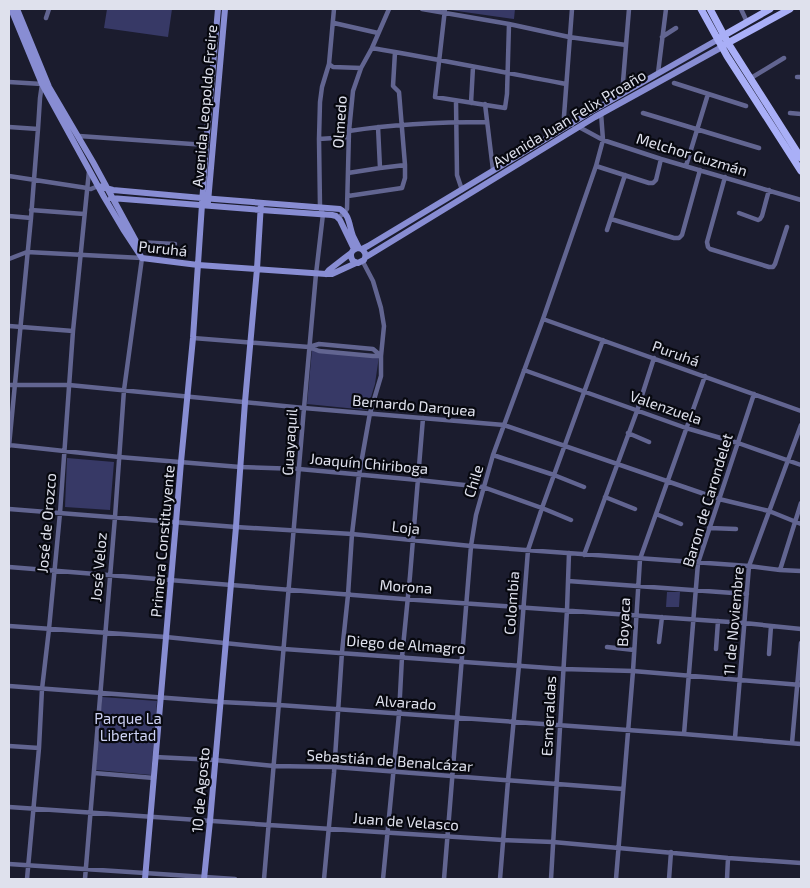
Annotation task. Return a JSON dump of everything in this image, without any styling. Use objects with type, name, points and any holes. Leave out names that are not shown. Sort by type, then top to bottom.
[{"type":"main road","points":[[701,9],[721,38],[801,171]]},
{"type":"main road","points":[[710,9],[721,38]]},
{"type":"main road","name":"Avenida Juan Felix Proaño","points":[[721,38],[770,9]]},
{"type":"main road","name":"Avenida Juan Felix Proaño","points":[[725,45],[790,9]]},
{"type":"main road","points":[[725,45],[751,78],[801,156]]},
{"type":"street","points":[[11,9],[45,83],[89,170],[142,258]]},
{"type":"street","points":[[17,9],[45,83],[78,136],[142,251],[142,258]]},
{"type":"street","points":[[46,18],[49,9]]},
{"type":"street","name":"Avenida Leopoldo Freire","points":[[205,202],[206,145],[218,9]]},
{"type":"street","name":"Avenida Leopoldo Freire","points":[[205,202],[225,9]]},
{"type":"street","name":"Guayaquil","points":[[264,879],[309,347],[323,214],[320,207],[318,139],[320,102],[322,87],[329,64],[334,9]]},
{"type":"street","name":"Olmedo","points":[[344,212],[347,209],[348,196],[349,130],[353,91],[361,68],[389,9]]},
{"type":"street","points":[[422,9],[445,10],[569,37],[626,45]]},
{"type":"street","points":[[572,9],[564,121],[570,125],[579,126]]},
{"type":"street","points":[[622,94],[629,9]]},
{"type":"street","points":[[658,73],[666,9]]},
{"type":"street","points":[[741,9],[746,22]]},
{"type":"street","points":[[445,10],[434,97],[505,108],[510,24]]},
{"type":"street","points":[[334,23],[378,33]]},
{"type":"street","points":[[662,37],[676,28]]},
{"type":"street","name":"Avenida Juan Felix Proaño","points":[[316,274],[332,274],[361,260],[579,126],[622,94],[721,38]]},
{"type":"street","name":"Avenida Juan Felix Proaño","points":[[326,274],[356,250],[368,246],[570,125],[624,100],[725,45]]},
{"type":"street","points":[[372,48],[440,59],[566,84]]},
{"type":"street","points":[[348,196],[402,188],[405,178],[405,165],[402,125],[399,92],[393,86],[396,52]]},
{"type":"street","points":[[751,78],[784,58]]},
{"type":"street","points":[[329,64],[333,67],[361,68]]},
{"type":"street","points":[[471,103],[473,67]]},
{"type":"street","points":[[9,82],[45,83]]},
{"type":"street","points":[[9,446],[12,385],[31,218],[40,98],[45,83]]},
{"type":"street","points":[[674,83],[746,106]]},
{"type":"street","points":[[686,166],[708,94]]},
{"type":"street","points":[[456,101],[457,175],[462,190]]},
{"type":"street","points":[[485,104],[493,170]]},
{"type":"street","name":"Chile","points":[[444,879],[471,546],[476,515],[493,455],[596,166],[603,140],[601,110]]},
{"type":"street","points":[[643,113],[759,148]]},
{"type":"street","points":[[790,113],[801,114]]},
{"type":"street","points":[[349,130],[402,125],[487,122]]},
{"type":"street","name":"Melchor Guzmán","points":[[579,126],[603,140],[801,200]]},
{"type":"street","points":[[9,127],[38,129]]},
{"type":"street","points":[[378,127],[380,168]]},
{"type":"street","points":[[78,136],[206,145]]},
{"type":"street","points":[[318,139],[349,137]]},
{"type":"street","points":[[596,166],[653,183],[656,180],[661,159]]},
{"type":"street","points":[[348,173],[405,165]]},
{"type":"street","name":"José de Orozco","points":[[27,879],[42,688],[55,571],[80,254],[84,214],[89,189],[89,170]]},
{"type":"street","points":[[611,218],[679,238],[682,235],[700,170]]},
{"type":"street","points":[[607,230],[624,175]]},
{"type":"street","points":[[9,176],[89,189],[104,197],[112,198],[205,202],[332,215],[338,218],[356,250],[365,252],[361,260]]},
{"type":"street","points":[[725,177],[708,242],[710,249],[773,267],[787,227]]},
{"type":"street","points":[[89,189],[98,186],[205,202]]},
{"type":"street","points":[[739,213],[758,220],[760,219],[770,190]]},
{"type":"street","name":"Primera Constituyente","points":[[145,876],[205,202]]},
{"type":"street","points":[[261,207],[320,207],[344,212],[349,220],[356,250],[351,259],[361,260]]},
{"type":"street","name":"10 de Agosto","points":[[204,878],[236,527],[261,207]]},
{"type":"street","points":[[31,210],[84,214]]},
{"type":"street","points":[[338,218],[344,212]]},
{"type":"street","points":[[9,216],[31,218]]},
{"type":"street","points":[[136,242],[175,244]]},
{"type":"street","name":"Puruhá","points":[[9,259],[27,252],[80,254],[316,274]]},
{"type":"street","name":"José Veloz","points":[[85,879],[124,390],[142,258]]},
{"type":"street","points":[[324,879],[352,534],[359,475],[370,413],[381,376],[384,326],[373,281],[361,260]]},
{"type":"street","name":"Puruhá","points":[[543,319],[801,411]]},
{"type":"street","points":[[9,326],[74,331]]},
{"type":"street","points":[[193,338],[251,341],[309,347],[319,351],[381,356]]},
{"type":"street","name":"Colombia","points":[[500,879],[528,550],[603,340]]},
{"type":"street","points":[[584,555],[604,496],[637,411],[654,358]]},
{"type":"street","name":"Valenzuela","points":[[524,370],[686,428],[738,443],[801,465]]},
{"type":"street","name":"Boyaca","points":[[616,879],[640,559],[705,376]]},
{"type":"street","name":"Bernardo Darquea","points":[[12,385],[69,385],[504,425],[719,499],[769,511],[801,524]]},
{"type":"street","name":"Baron de Carondelet","points":[[684,734],[698,562],[754,394]]},
{"type":"street","points":[[383,879],[399,714],[402,657],[423,418]]},
{"type":"street","name":"11 de Noviembre","points":[[736,738],[749,566],[788,460],[800,434],[801,425]]},
{"type":"street","points":[[628,433],[649,442]]},
{"type":"street","name":"Joaquín Chiriboga","points":[[9,446],[240,467],[299,469],[483,487],[571,520]]},
{"type":"street","points":[[493,455],[584,486]]},
{"type":"street","points":[[604,496],[635,508]]},
{"type":"street","points":[[780,570],[801,503]]},
{"type":"street","name":"Loja","points":[[9,509],[352,534],[471,546],[801,571]]},
{"type":"street","points":[[656,514],[681,524]]},
{"type":"street","points":[[709,528],[736,529]]},
{"type":"street","name":"Esmeraldas","points":[[550,879],[569,553]]},
{"type":"street","name":"Morona","points":[[9,567],[523,608],[693,619],[801,629]]},
{"type":"street","points":[[568,581],[746,594]]},
{"type":"street","points":[[658,642],[662,617]]},
{"type":"street","points":[[716,649],[718,621]]},
{"type":"street","name":"Diego de Almagro","points":[[9,626],[284,649],[563,669],[633,671],[799,684]]},
{"type":"street","points":[[769,654],[771,626]]},
{"type":"street","points":[[792,743],[799,684],[801,643]]},
{"type":"street","points":[[607,647],[634,650]]},
{"type":"street","name":"Alvarado","points":[[9,686],[801,744]]},
{"type":"street","points":[[9,746],[38,748]]},
{"type":"street","name":"Sebastián de Benalcázar","points":[[155,756],[274,766],[334,767],[393,771],[623,790]]},
{"type":"street","points":[[94,773],[154,778]]},
{"type":"street","name":"Juan de Velasco","points":[[9,807],[553,842],[801,863]]},
{"type":"street","points":[[669,879],[671,852]]},
{"type":"street","points":[[727,879],[728,858]]},
{"type":"street","points":[[9,864],[86,869],[145,876],[235,879]]},
{"type":"green space","points":[[107,9],[172,9],[168,37],[104,28]]},
{"type":"green space","points":[[450,9],[515,9],[514,19]]},
{"type":"green space","points":[[312,350],[379,356],[375,384],[367,410],[307,404]]},
{"type":"green space","points":[[67,458],[114,462],[110,510],[65,507]]},
{"type":"green space","points":[[667,592],[680,592],[679,607],[666,607]]},
{"type":"green space","name":"Parque La Libertad","points":[[102,697],[157,701],[151,775],[96,770]]}]
